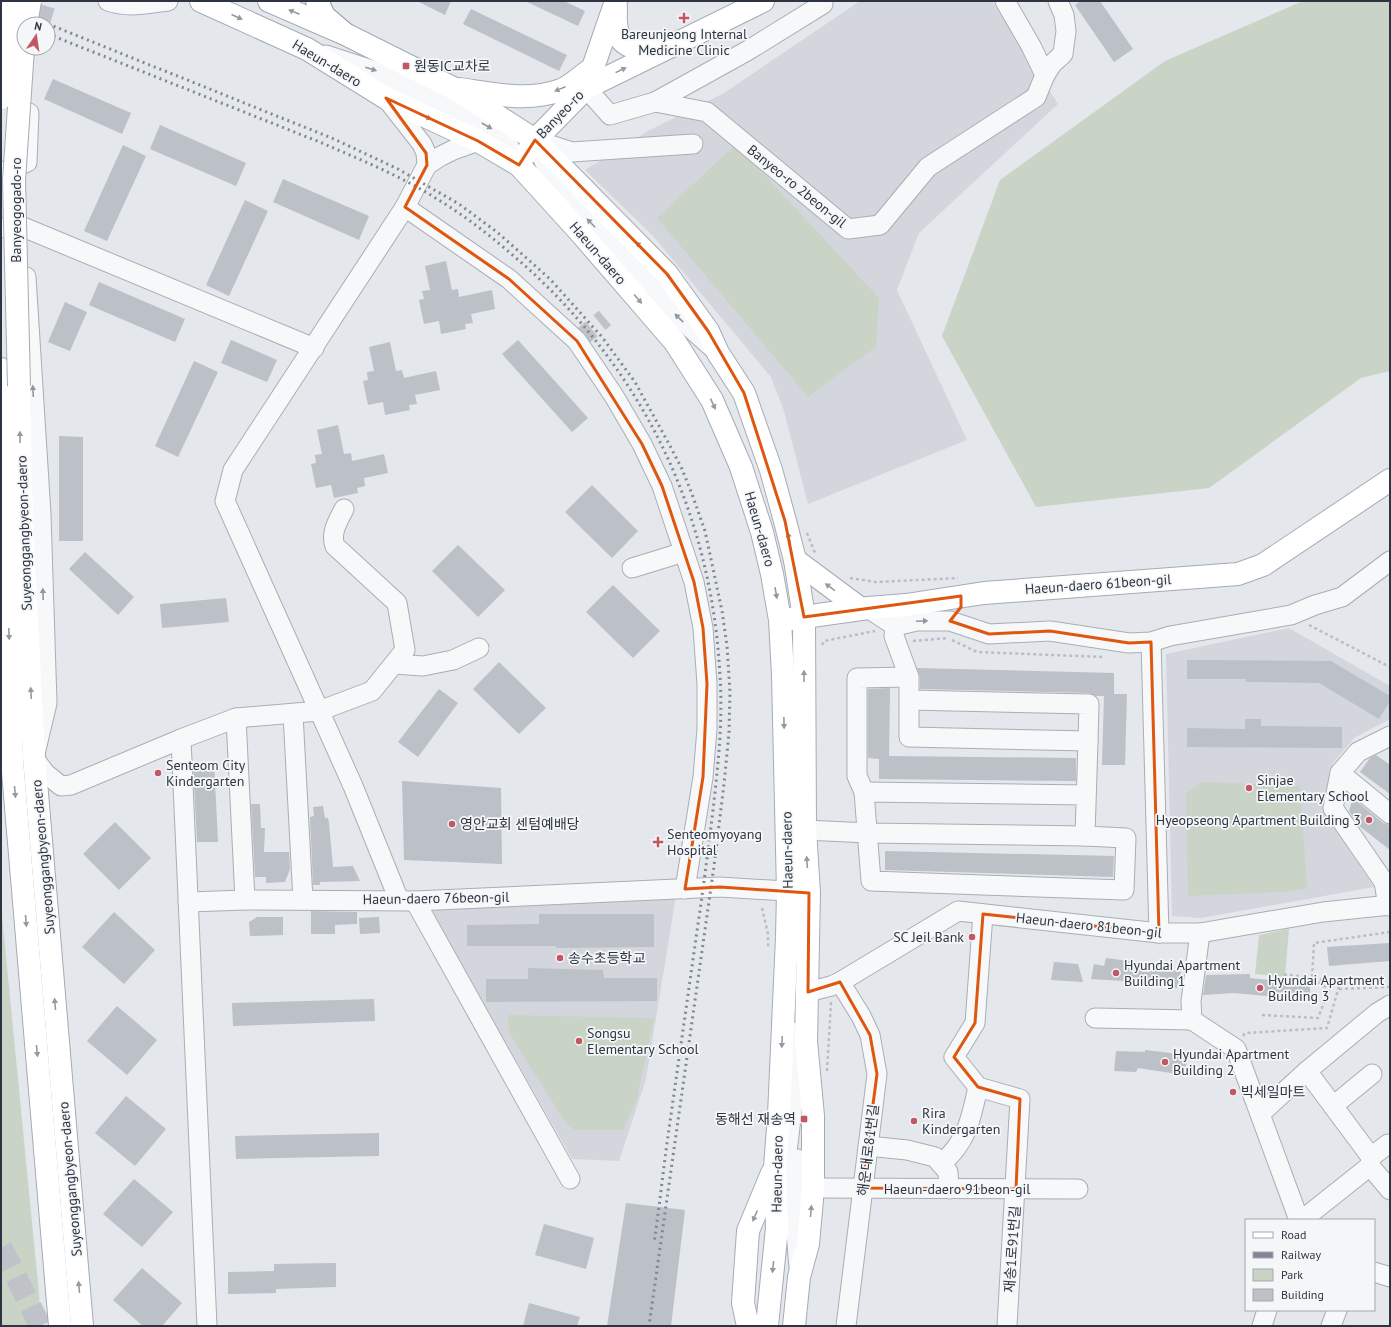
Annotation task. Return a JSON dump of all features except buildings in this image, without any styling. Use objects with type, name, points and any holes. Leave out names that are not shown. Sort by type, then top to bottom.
[{"type":"main road","points":[[1,98],[3,66],[11,1]]},
{"type":"main road","points":[[27,16],[30,1]]},
{"type":"main road","name":"Haeun-daero","points":[[201,1],[307,48],[386,98],[478,141],[519,165],[579,231],[675,342],[712,400],[741,467],[762,532],[772,574],[780,620],[783,675],[788,892],[779,1115],[775,1167],[777,1228],[767,1326]]},
{"type":"main road","name":"Haeun-daero","points":[[269,1],[345,34],[455,89],[535,140],[667,274],[708,331],[718,353],[744,393],[771,470],[795,560],[804,617],[805,830],[809,893],[806,1041],[813,1116],[813,1188],[808,1244],[799,1277],[794,1326]]},
{"type":"main road","points":[[317,1],[324,16],[345,34]]},
{"type":"main road","points":[[616,2],[617,30],[623,43],[636,49],[660,51]]},
{"type":"main road","points":[[455,89],[521,97],[544,94],[562,89],[577,80],[590,78],[616,2]]},
{"type":"main road","name":"Banyeo-ro","points":[[519,165],[535,140],[590,78],[660,51],[750,4]]},
{"type":"main road","name":"Banyeogogado-ro","points":[[10,386],[14,180],[22,56]]},
{"type":"main road","points":[[1,369],[10,386],[12,760],[60,1326]]},
{"type":"main road","name":"Suyeonggangbyeon-daero","points":[[10,386],[22,522],[34,758],[82,1326]]},
{"type":"main road","name":"Haeun-daero 61beon-gil","points":[[780,620],[865,609],[959,601],[984,593],[1238,574],[1263,565],[1390,480]]},
{"type":"main road","points":[[795,560],[865,609]]},
{"type":"main road","points":[[748,1326],[743,1303],[748,1231],[775,1167]]},
{"type":"street","points":[[108,1],[114,3],[143,5],[168,1]]},
{"type":"street","points":[[590,78],[610,115],[655,102],[747,51],[823,4],[822,1]]},
{"type":"street","points":[[1005,1],[1031,46],[1045,75]]},
{"type":"street","name":"Banyeo-ro 2beon-gil","points":[[655,102],[707,112],[848,229],[880,225],[928,167],[1036,97],[1045,75],[1052,64],[1063,54],[1066,31],[1064,15],[1058,1]]},
{"type":"street","points":[[307,48],[381,73],[492,128],[507,142],[519,165]]},
{"type":"street","points":[[1,173],[27,162],[30,56]]},
{"type":"street","points":[[386,98],[422,144],[426,153],[427,165]]},
{"type":"street","points":[[535,140],[572,152],[693,144]]},
{"type":"street","points":[[478,141],[453,150],[427,165],[405,206],[314,348],[233,470],[225,501],[353,786],[407,901],[570,1179]]},
{"type":"street","points":[[405,206],[509,279],[577,341],[614,396],[642,444],[662,486],[694,582],[703,628],[707,684],[707,729],[703,777],[685,889]]},
{"type":"street","points":[[1,228],[23,227],[314,348]]},
{"type":"street","points":[[23,227],[41,514],[47,702],[34,758],[45,773],[61,786],[71,785],[181,738],[236,718],[319,711],[372,691],[400,657],[397,603],[335,546],[332,538],[344,509]]},
{"type":"street","points":[[632,568],[684,552]]},
{"type":"street","points":[[895,631],[959,601],[971,628],[989,634],[1050,631],[1128,643],[1151,642],[1170,636],[1291,615],[1314,604],[1342,596],[1390,560]]},
{"type":"street","points":[[865,609],[895,631],[909,677],[909,737],[1088,741]]},
{"type":"street","points":[[1151,642],[1159,933]]},
{"type":"street","points":[[400,657],[423,666],[453,660],[480,648]]},
{"type":"street","points":[[805,830],[868,833],[1085,836],[1126,838],[1124,890],[871,881],[868,833],[864,792],[857,776],[858,678],[909,677]]},
{"type":"street","points":[[909,700],[1089,704],[1085,836]]},
{"type":"street","points":[[1,707],[12,760]]},
{"type":"street","points":[[293,714],[303,900]]},
{"type":"street","points":[[236,718],[245,900]]},
{"type":"street","points":[[181,738],[207,1326]]},
{"type":"street","points":[[1388,739],[1358,752],[1340,773],[1333,808],[1384,882],[1389,905]]},
{"type":"street","points":[[1340,773],[1390,814]]},
{"type":"street","points":[[864,792],[1086,795]]},
{"type":"street","name":"Haeun-daero 76beon-gil","points":[[188,902],[245,900],[407,901],[720,887],[809,893]]},
{"type":"street","points":[[777,1228],[792,1116],[796,1057],[798,937],[788,892]]},
{"type":"street","name":"Haeun-daero 81beon-gil","points":[[808,992],[840,982],[958,911],[1159,933],[1200,933],[1323,912],[1389,905]]},
{"type":"street","points":[[940,1164],[948,1158],[964,1137],[972,1116],[978,1087],[954,1057],[975,1023],[983,914]]},
{"type":"street","points":[[1192,1020],[1191,1001],[1200,933]]},
{"type":"street","name":"해운대로81번길","points":[[840,982],[861,1016],[870,1035],[877,1074],[846,1326]]},
{"type":"street","points":[[1260,1114],[1307,1071],[1377,1013],[1390,1005]]},
{"type":"street","points":[[1095,1018],[1192,1020],[1236,1050],[1299,1219]]},
{"type":"street","points":[[799,1277],[795,1219],[800,1094],[806,1041]]},
{"type":"street","points":[[1307,1071],[1333,1106],[1390,1190]]},
{"type":"street","points":[[1333,1106],[1372,1074]]},
{"type":"street","name":"재송1로91번길","points":[[978,1087],[1020,1099],[1007,1326]]},
{"type":"street","points":[[1303,1219],[1371,1161],[1388,1144]]},
{"type":"street","points":[[868,1146],[907,1150],[935,1157],[948,1172],[949,1188]]},
{"type":"street","name":"Haeun-daero 91beon-gil","points":[[813,1188],[1078,1189]]},
{"type":"street","points":[[1375,1272],[1390,1277]]},
{"type":"street","points":[[1262,1326],[1268,1311]]},
{"type":"street","points":[[1331,1326],[1337,1311]]},
{"type":"path","points":[[805,527],[815,553],[819,558]]},
{"type":"path","points":[[844,577],[876,582],[959,601]]},
{"type":"path","points":[[1291,615],[1390,668]]},
{"type":"path","points":[[821,646],[824,641],[876,631],[895,631]]},
{"type":"path","points":[[762,908],[768,934],[768,950]]},
{"type":"path","points":[[1312,978],[1314,943],[1390,932]]},
{"type":"path","points":[[1236,1050],[1245,1033],[1327,1028],[1340,983],[1281,974]]},
{"type":"path","points":[[1262,1015],[1318,1018],[1329,990],[1319,981],[1312,978]]},
{"type":"path","points":[[1339,989],[1390,987]]},
{"type":"highlighted area","points":[[386,98],[478,141],[519,165],[535,140],[667,274],[708,331],[744,393],[785,521],[804,617],[961,596],[961,607],[950,621],[989,634],[1050,631],[1129,643],[1151,642],[1159,933],[983,914],[975,1023],[954,1057],[978,1087],[1020,1099],[1016,1189],[862,1188],[877,1074],[870,1035],[840,982],[808,992],[809,893],[720,887],[685,889],[703,777],[707,684],[703,628],[694,582],[662,486],[642,444],[577,341],[509,279],[405,207],[427,165],[426,153]]},
{"type":"shaded area","points":[[860,1],[992,1],[1058,104],[919,233],[897,290],[967,440],[808,504],[784,411],[771,377],[653,236],[585,170],[650,130],[724,93]]},
{"type":"shaded area","name":"Sinjae Elementary School","points":[[1289,628],[1390,686],[1390,719],[1354,738],[1333,763],[1324,813],[1374,887],[1201,918],[1172,916],[1166,654]]},
{"type":"shaded area","name":"Songsu Elementary School","points":[[676,896],[646,1079],[619,1161],[572,1159],[484,1003],[437,924],[432,907]]},
{"type":"green space","points":[[1303,1],[1390,1],[1390,371],[1361,378],[1209,488],[1036,507],[942,336],[1000,180],[1165,61]]},
{"type":"green space","points":[[736,144],[879,298],[876,347],[808,397],[657,218]]},
{"type":"green space","points":[[1202,782],[1300,786],[1307,888],[1285,892],[1188,896],[1186,793]]},
{"type":"green space","points":[[1,905],[39,1294],[41,1326],[1,1326]]},
{"type":"green space","points":[[1289,929],[1285,977],[1255,974],[1259,935]]},
{"type":"green space","points":[[508,1015],[654,1018],[637,1098],[623,1130],[575,1130],[566,1123],[509,1033]]},
{"type":"tunnel","points":[[42,16],[47,1]]},
{"type":"tunnel","points":[[577,341],[605,318]]},
{"type":"tunnel","points":[[1,1248],[40,1326]]},
{"type":"railway","points":[[1,5],[28,16]]},
{"type":"railway","points":[[1,16],[16,21]]},
{"type":"railway","points":[[56,27],[334,139],[398,169],[459,204],[497,232],[550,279],[602,337],[635,382],[682,469],[705,531],[722,611],[727,646],[730,692],[729,733],[714,866],[649,1326]]},
{"type":"railway","points":[[56,37],[322,143],[409,183],[463,216],[522,263],[574,315],[610,359],[641,406],[667,456],[688,508],[704,562],[714,618],[720,676],[721,710],[715,793],[709,841],[654,1243]]},
{"type":"place","name":"Bareunjeong Internal Medicine Clinic","points":[[684,18]]},
{"type":"place","name":"원동IC교차로","points":[[406,66]]},
{"type":"place","name":"Senteom City Kindergarten","points":[[158,773]]},
{"type":"place","name":"Sinjae Elementary School","points":[[1249,788]]},
{"type":"place","name":"Hyeopseong Apartment Building 3","points":[[1369,820]]},
{"type":"place","name":"영안교회 센텀예배당","points":[[452,824]]},
{"type":"place","name":"Senteomyoyang Hospital","points":[[658,842]]},
{"type":"place","name":"SC Jeil Bank","points":[[972,937]]},
{"type":"place","name":"송수초등학교","points":[[560,958]]},
{"type":"place","name":"Hyundai Apartment Building 1","points":[[1116,973]]},
{"type":"place","name":"Hyundai Apartment Building 3","points":[[1260,988]]},
{"type":"place","name":"Songsu Elementary School","points":[[579,1041]]},
{"type":"place","name":"Hyundai Apartment Building 2","points":[[1165,1062]]},
{"type":"place","name":"빅세일마트","points":[[1233,1092]]},
{"type":"place","name":"동해선 재송역","points":[[804,1119]]},
{"type":"place","name":"Rira Kindergarten","points":[[914,1121]]}]
